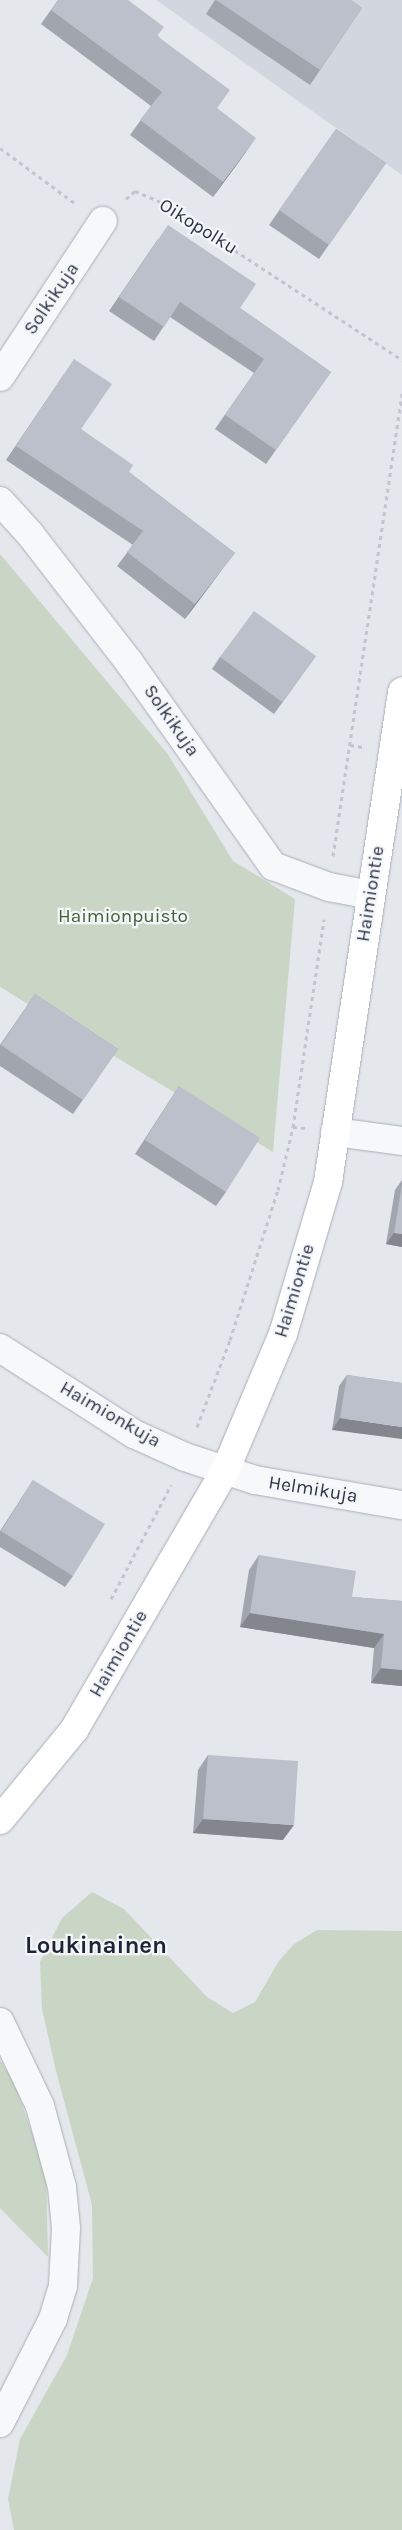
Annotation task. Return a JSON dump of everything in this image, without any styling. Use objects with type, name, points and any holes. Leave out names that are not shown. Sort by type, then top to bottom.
[{"type":"street","name":"Solkikuja","points":[[0,377],[104,221]]},
{"type":"street","name":"Solkikuja","points":[[0,501],[30,534],[129,662],[273,866],[328,887],[371,895]]},
{"type":"street","name":"Haimiontie","points":[[0,1820],[74,1730],[225,1471],[282,1334],[328,1182],[371,895],[397,752],[402,692]]},
{"type":"street","points":[[335,1132],[402,1141]]},
{"type":"street","name":"Haimionkuja","points":[[0,1348],[134,1434],[185,1457],[225,1471]]},
{"type":"street","name":"Helmikuja","points":[[225,1471],[255,1480],[402,1505]]},
{"type":"street","points":[[0,2022],[40,2106],[62,2187],[66,2228],[63,2286],[53,2319],[0,2423]]},
{"type":"path","points":[[0,148],[66,197],[104,221]]},
{"type":"path","name":"Oikopolku","points":[[104,221],[135,191],[161,202],[402,360]]},
{"type":"path","points":[[108,1604],[185,1457],[230,1340],[278,1190],[293,1127],[402,393]]},
{"type":"shaded area","points":[[156,0],[402,0],[402,175],[162,4]]},
{"type":"green space","name":"Haimionpuisto","points":[[0,554],[167,753],[233,861],[295,899],[273,1152],[0,987]]},
{"type":"green space","points":[[92,1892],[124,1909],[207,1997],[233,2013],[255,2002],[279,1961],[294,1944],[317,1930],[402,1931],[402,2530],[14,2530],[8,2499],[20,2439],[67,2355],[93,2278],[92,2205],[56,2071],[42,2009],[40,1962],[62,1918]]},
{"type":"green space","points":[[0,2060],[15,2084],[46,2174],[48,2257],[0,2208]]},
{"type":"building","points":[[58,0],[128,0],[164,27],[157,36],[230,90],[217,108],[256,138],[223,182],[140,120],[162,92],[51,10]]},
{"type":"building","points":[[216,0],[351,0],[362,8],[320,70]]},
{"type":"building","points":[[336,129],[386,163],[329,245],[279,210]]},
{"type":"building","points":[[168,225],[256,284],[240,308],[331,372],[276,450],[225,415],[264,359],[180,302],[164,327],[119,297]]},
{"type":"building","points":[[74,359],[112,384],[81,429],[133,465],[129,472],[235,553],[195,604],[127,552],[143,531],[16,446]]},
{"type":"building","points":[[254,611],[316,656],[282,702],[220,657]]},
{"type":"building","points":[[35,994],[118,1049],[83,1100],[1,1045]]},
{"type":"building","points":[[179,1086],[260,1138],[226,1192],[145,1140]]},
{"type":"building","points":[[402,1184],[402,1234],[394,1233]]},
{"type":"building","points":[[347,1375],[402,1383],[402,1427],[340,1418]]},
{"type":"building","points":[[33,1480],[105,1524],[73,1576],[1,1531]]},
{"type":"building","points":[[259,1555],[356,1571],[352,1597],[402,1601],[402,1670],[381,1668],[384,1634],[250,1613]]},
{"type":"building","points":[[208,1755],[298,1761],[294,1825],[203,1819]]},
{"type":"district","name":"Loukinainen","points":[[96,1946]]}]
